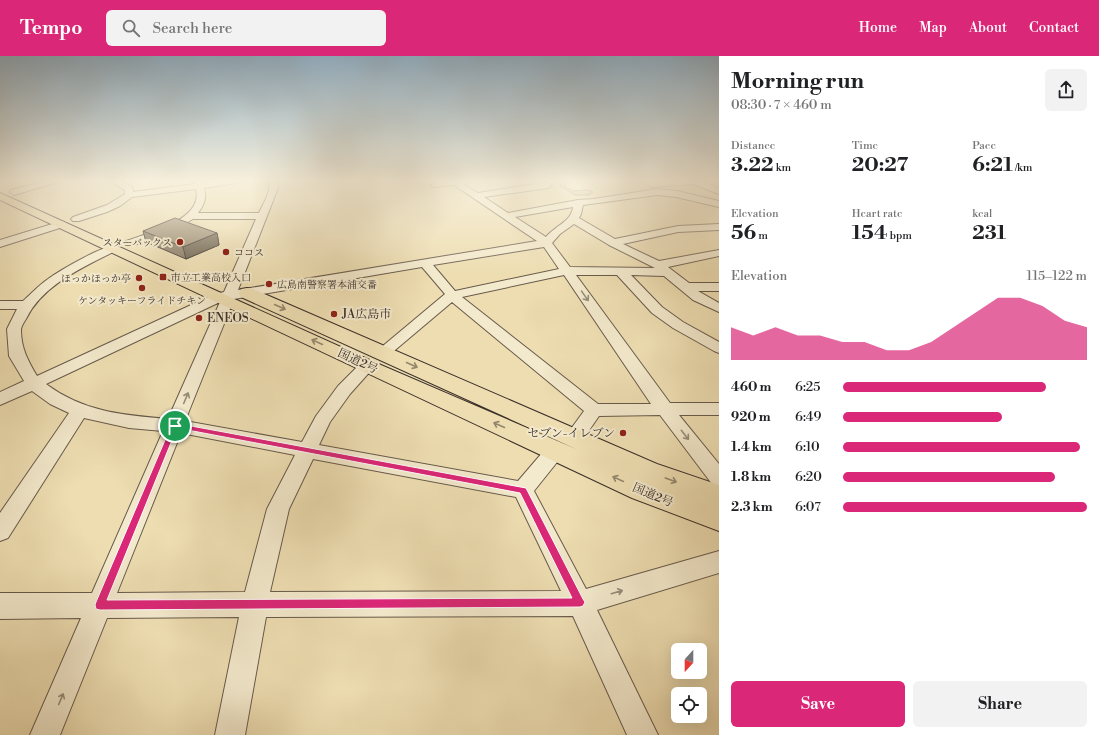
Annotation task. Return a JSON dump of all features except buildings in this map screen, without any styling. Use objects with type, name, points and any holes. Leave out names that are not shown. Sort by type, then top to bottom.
[{"type":"highway","name":"国道2号","points":[[48,212],[375,359],[555,450],[642,490],[719,519]]},
{"type":"highway","name":"国道2号","points":[[375,359],[574,437],[648,471],[719,496]]},
{"type":"street","points":[[0,244],[101,212]]},
{"type":"street","points":[[196,212],[174,226],[122,245],[76,266],[53,281],[26,305],[14,329],[16,356],[34,383],[56,400],[80,411],[129,422],[175,426],[523,490]]},
{"type":"street","points":[[45,735],[231,294],[264,212]]},
{"type":"street","points":[[500,212],[547,243],[665,410],[719,478]]},
{"type":"street","points":[[506,216],[528,212]]},
{"type":"street","points":[[0,399],[231,294],[426,264],[547,243],[555,233],[573,220],[579,212]]},
{"type":"street","points":[[191,216],[262,216]]},
{"type":"street","points":[[703,219],[717,227]]},
{"type":"street","points":[[573,220],[613,243],[662,268],[698,296],[719,308]]},
{"type":"street","points":[[613,243],[654,232],[677,228],[717,227]]},
{"type":"street","points":[[230,735],[255,604],[278,509],[322,420],[344,390],[375,359],[452,295],[567,271],[621,272],[662,268],[719,253]]},
{"type":"street","points":[[426,264],[452,295],[594,410],[719,409]]},
{"type":"street","points":[[621,272],[657,310],[678,325],[719,348]]},
{"type":"street","points":[[687,287],[719,287]]},
{"type":"street","points":[[0,305],[26,305]]},
{"type":"street","points":[[574,437],[594,410]]},
{"type":"street","points":[[0,531],[80,411]]},
{"type":"street","points":[[523,490],[555,450]]},
{"type":"street","points":[[523,490],[580,602],[643,735]]},
{"type":"street","points":[[0,606],[580,602],[719,562]]},
{"type":"place","name":"スターバックス","points":[[180,242]]},
{"type":"place","name":"ココス","points":[[226,252]]},
{"type":"place","name":"市立工業高校入口","points":[[163,277]]},
{"type":"place","name":"ほっかほっか亭","points":[[139,278]]},
{"type":"place","name":"広島南警察署本浦交番","points":[[269,284]]},
{"type":"place","name":"ケンタッキーフライドチキン","points":[[142,288]]},
{"type":"place","name":"JA広島市","points":[[334,314]]},
{"type":"place","name":"ENEOS","points":[[199,318]]},
{"type":"place","name":"セブン-イレブン","points":[[623,433]]},
{"type":"route","points":[[175,426],[523,490],[580,602],[100,605],[175,426]]}]
